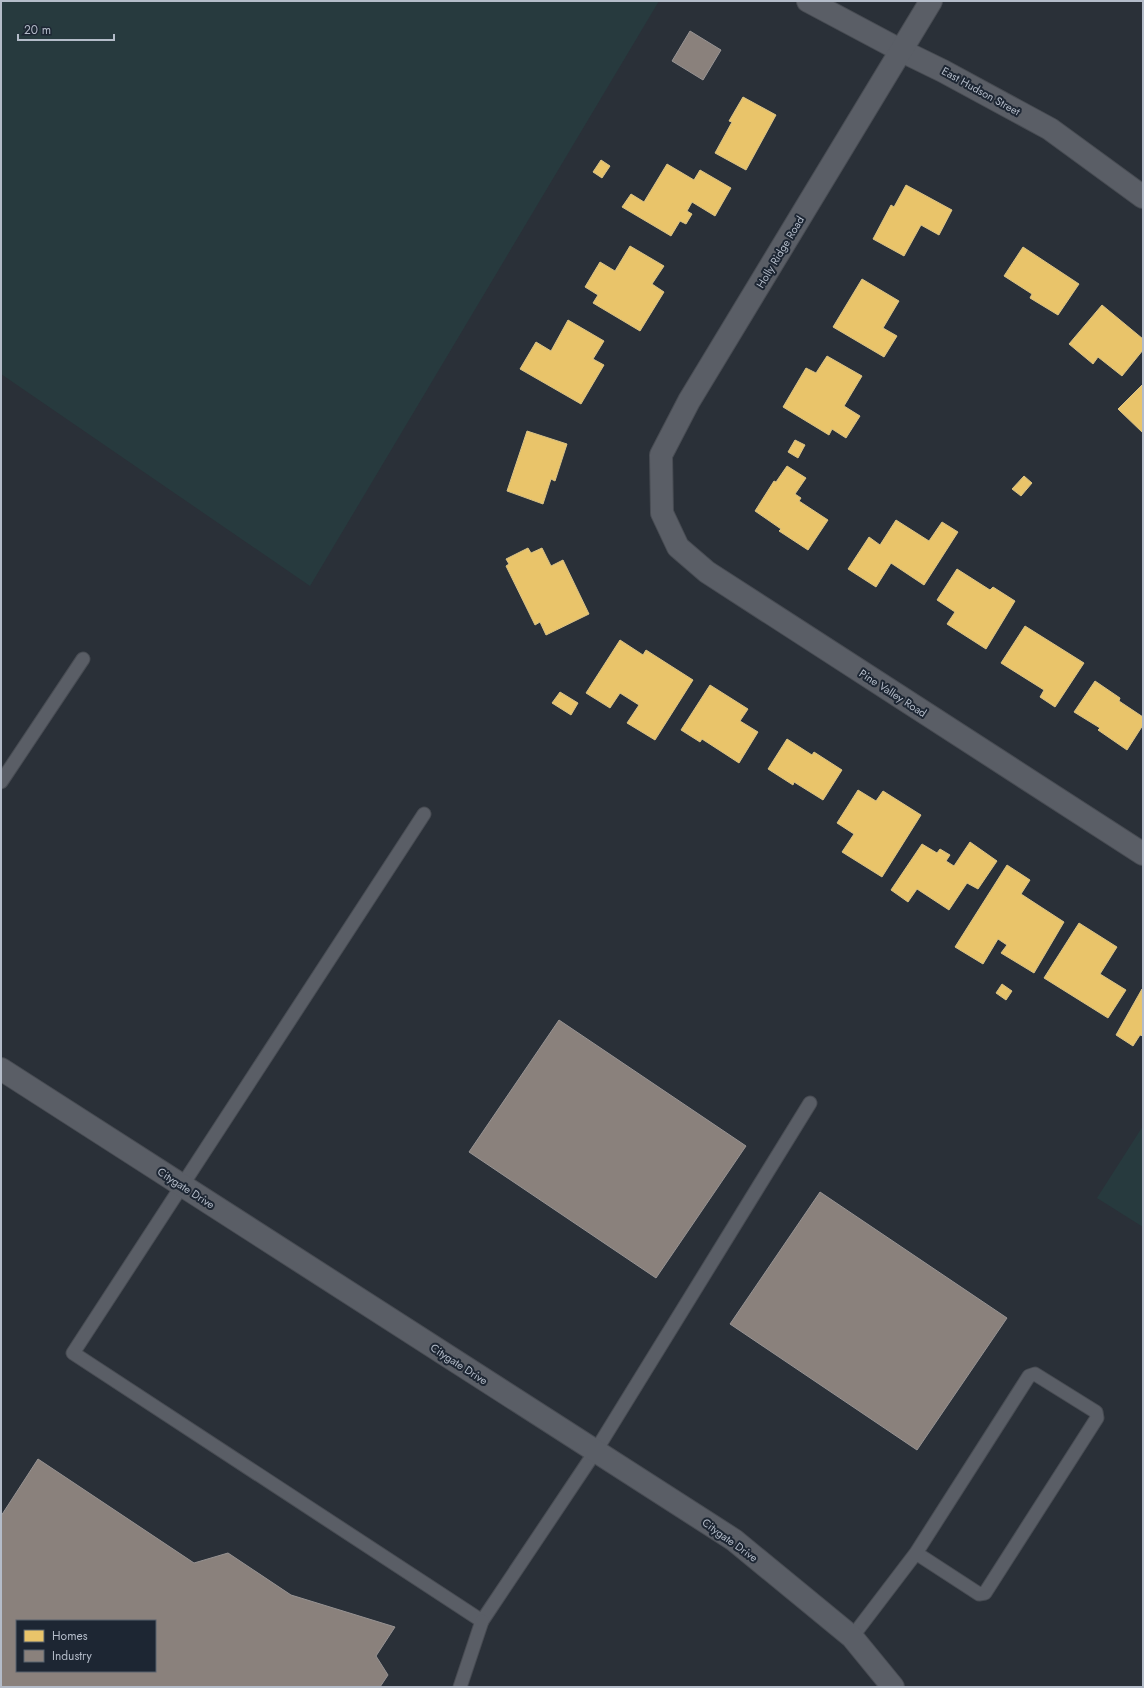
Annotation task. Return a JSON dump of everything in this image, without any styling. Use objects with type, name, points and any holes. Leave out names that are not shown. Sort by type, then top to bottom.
[{"type":"street","name":"East Hudson Street","points":[[808,1],[943,71],[1050,129],[1143,197]]},
{"type":"street","name":"Holly Ridge Road","points":[[662,513],[661,455],[689,401],[931,1]]},
{"type":"street","name":"Pine Valley Road","points":[[662,513],[678,547],[707,572],[1143,854]]},
{"type":"street","name":"Citygate Drive","points":[[1,1069],[734,1540],[852,1637],[893,1687]]},
{"type":"lane","points":[[1,782],[83,659]]},
{"type":"lane","points":[[424,814],[73,1353],[482,1621]]},
{"type":"lane","points":[[460,1687],[482,1621],[595,1452],[810,1103]]},
{"type":"lane","points":[[852,1637],[916,1553],[1028,1376],[1035,1374],[1096,1412],[1097,1418],[985,1593],[979,1594],[916,1553]]},
{"type":"green space","points":[[1,1],[659,1],[310,586],[1,374]]},
{"type":"green space","points":[[1143,1126],[1143,1227],[1097,1198]]},
{"type":"building: Homes","points":[[743,97],[776,115],[746,170],[715,153],[732,122],[729,121]]},
{"type":"building: Homes","points":[[601,160],[610,166],[602,178],[593,172]]},
{"type":"building: Homes","points":[[667,164],[694,180],[700,170],[731,188],[715,216],[692,202],[687,211],[692,214],[686,224],[680,221],[671,236],[622,207],[631,194],[644,202]]},
{"type":"building: Homes","points":[[906,185],[952,210],[939,235],[921,225],[904,256],[873,239],[891,205],[894,207]]},
{"type":"building: Homes","points":[[630,246],[664,266],[652,284],[664,292],[640,331],[593,303],[598,295],[585,287],[600,262],[615,271]]},
{"type":"building: Homes","points":[[1023,247],[1079,284],[1058,315],[1030,298],[1032,294],[1004,276]]},
{"type":"building: Homes","points":[[862,279],[899,301],[883,328],[897,336],[884,357],[833,327]]},
{"type":"building: Homes","points":[[1102,305],[1143,339],[1143,350],[1122,376],[1098,357],[1093,364],[1069,344]]},
{"type":"building: Homes","points":[[568,320],[604,341],[593,359],[604,365],[581,404],[520,369],[536,342],[551,351]]},
{"type":"building: Homes","points":[[827,356],[862,376],[844,406],[860,416],[846,438],[832,429],[829,435],[783,407],[806,368],[816,373]]},
{"type":"building: Homes","points":[[1143,384],[1143,433],[1118,409]]},
{"type":"building: Homes","points":[[527,431],[567,444],[555,481],[551,479],[543,504],[507,491]]},
{"type":"building: Homes","points":[[795,440],[805,445],[798,458],[788,452]]},
{"type":"building: Homes","points":[[787,466],[806,478],[795,494],[801,498],[799,501],[828,520],[808,550],[779,531],[781,529],[755,511],[774,481],[776,482]]},
{"type":"building: Homes","points":[[1024,476],[1032,483],[1021,496],[1012,489]]},
{"type":"building: Homes","points":[[896,520],[929,541],[942,522],[958,532],[924,585],[891,563],[876,587],[848,569],[869,537],[880,545]]},
{"type":"building: Homes","points":[[528,548],[531,553],[542,548],[551,566],[563,560],[589,614],[546,635],[540,622],[535,625],[506,566],[509,564],[506,559]]},
{"type":"building: Homes","points":[[957,569],[990,590],[993,587],[1015,601],[986,649],[947,624],[955,612],[937,600]]},
{"type":"building: Homes","points":[[1025,626],[1084,663],[1055,707],[1040,697],[1044,690],[1001,663]]},
{"type":"building: Homes","points":[[620,640],[643,655],[646,650],[693,680],[655,740],[627,723],[639,705],[620,693],[610,708],[586,693]]},
{"type":"building: Homes","points":[[1095,681],[1120,698],[1119,701],[1143,717],[1143,725],[1127,750],[1098,730],[1100,728],[1074,712]]},
{"type":"building: Homes","points":[[710,685],[748,709],[740,721],[758,732],[739,763],[702,739],[700,742],[681,730]]},
{"type":"building: Homes","points":[[560,692],[578,703],[571,715],[552,703]]},
{"type":"building: Homes","points":[[787,739],[812,755],[814,752],[842,770],[823,800],[794,782],[793,785],[768,769]]},
{"type":"building: Homes","points":[[858,790],[876,801],[883,791],[921,815],[882,877],[842,852],[854,834],[837,823]]},
{"type":"building: Homes","points":[[970,842],[997,861],[978,889],[967,883],[949,910],[917,889],[908,902],[891,890],[922,844],[937,853],[940,849],[950,855],[946,861],[954,866]]},
{"type":"building: Homes","points":[[1007,865],[1030,880],[1021,894],[1064,922],[1034,973],[1001,953],[1007,945],[998,939],[983,964],[955,947]]},
{"type":"building: Homes","points":[[1079,923],[1117,947],[1100,974],[1126,990],[1108,1018],[1044,978]]},
{"type":"building: Homes","points":[[1002,984],[1012,991],[1006,1000],[996,993]]},
{"type":"building: Homes","points":[[1142,989],[1143,1036],[1140,1035],[1133,1046],[1116,1035]]},
{"type":"building: Industry","points":[[690,31],[721,50],[703,80],[672,61]]},
{"type":"building: Industry","points":[[559,1020],[746,1146],[656,1278],[469,1152]]},
{"type":"building: Industry","points":[[820,1192],[1007,1318],[917,1450],[730,1324]]},
{"type":"building: Industry","points":[[38,1459],[194,1563],[228,1553],[291,1595],[395,1627],[376,1656],[388,1675],[380,1687],[1,1687],[1,1516]]}]
